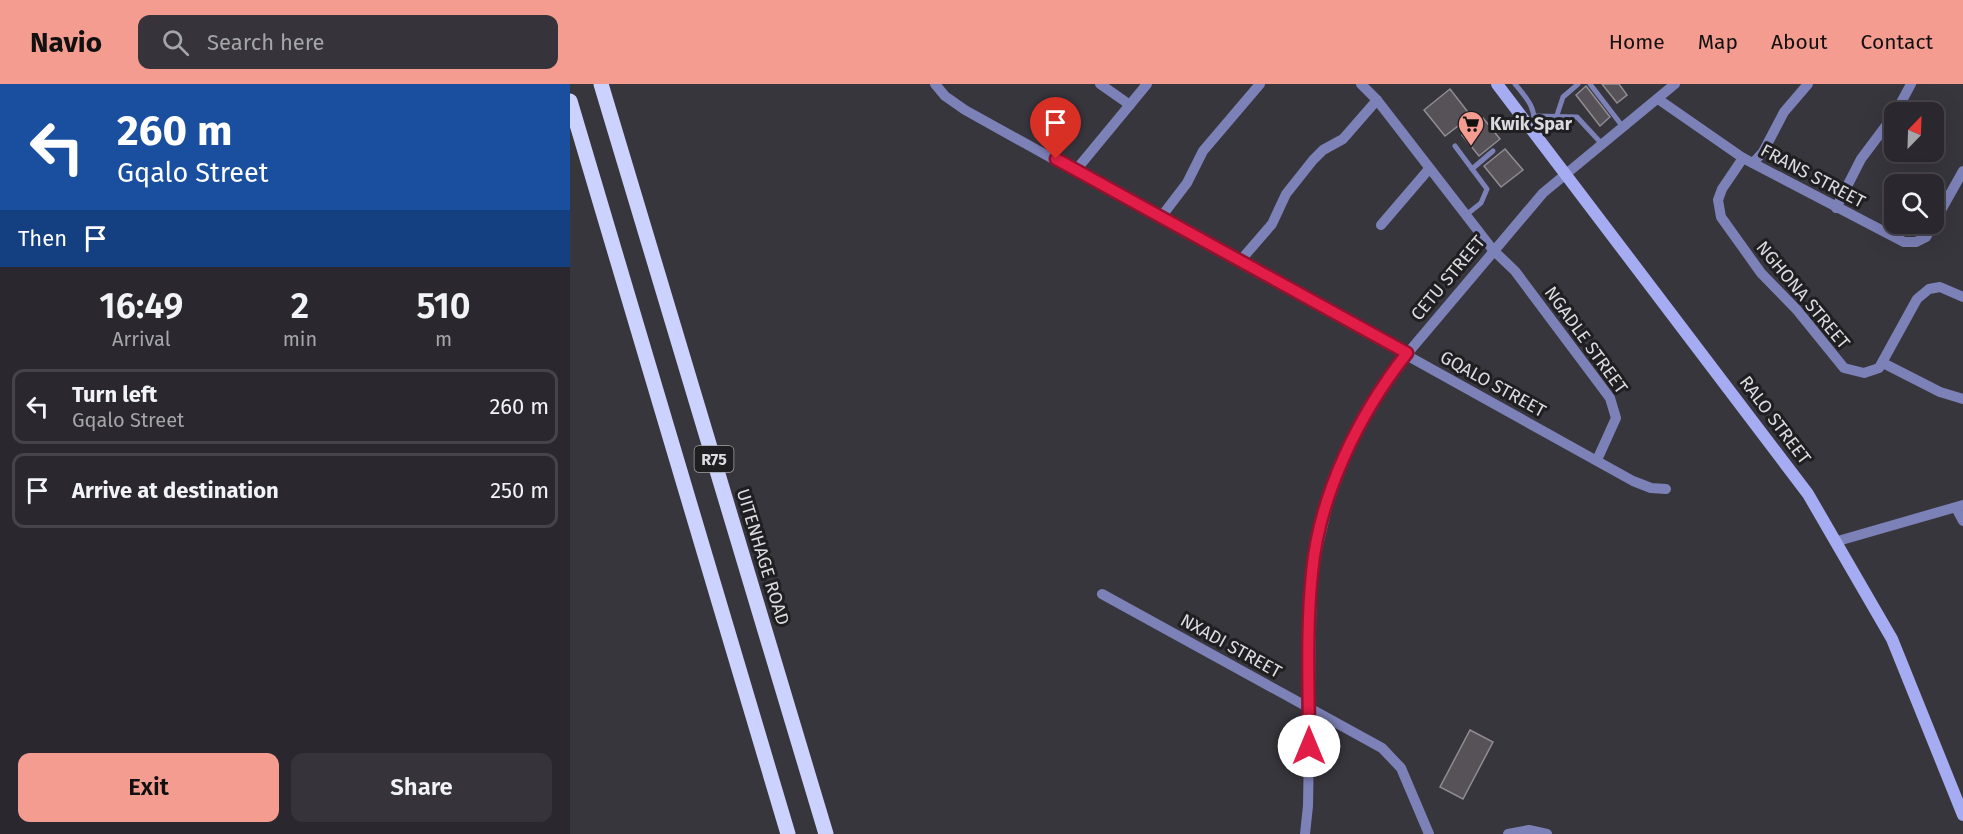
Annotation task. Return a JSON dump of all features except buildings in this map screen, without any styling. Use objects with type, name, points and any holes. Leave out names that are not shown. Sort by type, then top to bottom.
[{"type":"main road","name":"UITENHAGE ROAD","points":[[601,84],[826,834]]},
{"type":"main road","name":"R75","points":[[570,101],[788,834]]},
{"type":"street","name":"GQALO STREET","points":[[935,84],[955,104],[1161,216],[1597,460],[1641,484],[1666,489]]},
{"type":"street","points":[[1100,84],[1130,105]]},
{"type":"street","points":[[1076,170],[1148,84]]},
{"type":"street","points":[[1161,216],[1187,183],[1203,151],[1260,84]]},
{"type":"street","name":"NGADLE STREET","points":[[1361,84],[1377,100],[1493,250],[1515,271],[1614,404],[1616,418],[1597,460]]},
{"type":"street","name":"RALO STREET","points":[[1497,84],[1777,453],[1838,541],[1896,647],[1963,815]]},
{"type":"street","name":"CETU STREET","points":[[1305,834],[1312,570],[1322,526],[1352,438],[1375,397],[1407,353],[1543,193],[1674,84]]},
{"type":"street","name":"NGHONA STREET","points":[[1808,84],[1784,112],[1763,152],[1748,160],[1720,194],[1719,212],[1725,225],[1761,273],[1797,310],[1844,368],[1852,372],[1869,373],[1883,363]]},
{"type":"street","points":[[1901,102],[1911,84]]},
{"type":"street","name":"FRANS STREET","points":[[1658,99],[1748,160],[1897,239],[1916,242],[1929,233],[1963,171]]},
{"type":"street","points":[[1240,261],[1272,224],[1286,194],[1319,153],[1343,139],[1377,100]]},
{"type":"street","points":[[1836,208],[1861,159],[1884,129]]},
{"type":"street","points":[[1381,225],[1429,169]]},
{"type":"street","points":[[1953,190],[1963,196]]},
{"type":"street","points":[[1963,297],[1940,287],[1929,289],[1920,295],[1883,363],[1940,392],[1963,399]]},
{"type":"street","points":[[1838,541],[1960,506],[1963,521]]},
{"type":"street","name":"NXADI STREET","points":[[1102,594],[1382,748],[1394,758],[1401,768],[1429,834]]},
{"type":"street","points":[[1508,834],[1529,830],[1547,834]]},
{"type":"lane","points":[[1515,84],[1528,100],[1535,116],[1533,130]]},
{"type":"lane","points":[[1557,115],[1563,97],[1578,84]]},
{"type":"lane","points":[[1590,84],[1623,127]]},
{"type":"lane","points":[[1535,116],[1577,117],[1602,144]]},
{"type":"lane","points":[[1455,146],[1487,191],[1481,202],[1466,216]]},
{"type":"lane","points":[[1472,169],[1493,151]]},
{"type":"place","name":"Kwik Spar","points":[[1471,147]]},
{"type":"route","points":[[1056,159],[1407,353],[1375,397],[1352,438],[1338,472],[1322,526],[1312,570],[1310,596],[1309,746]]}]
